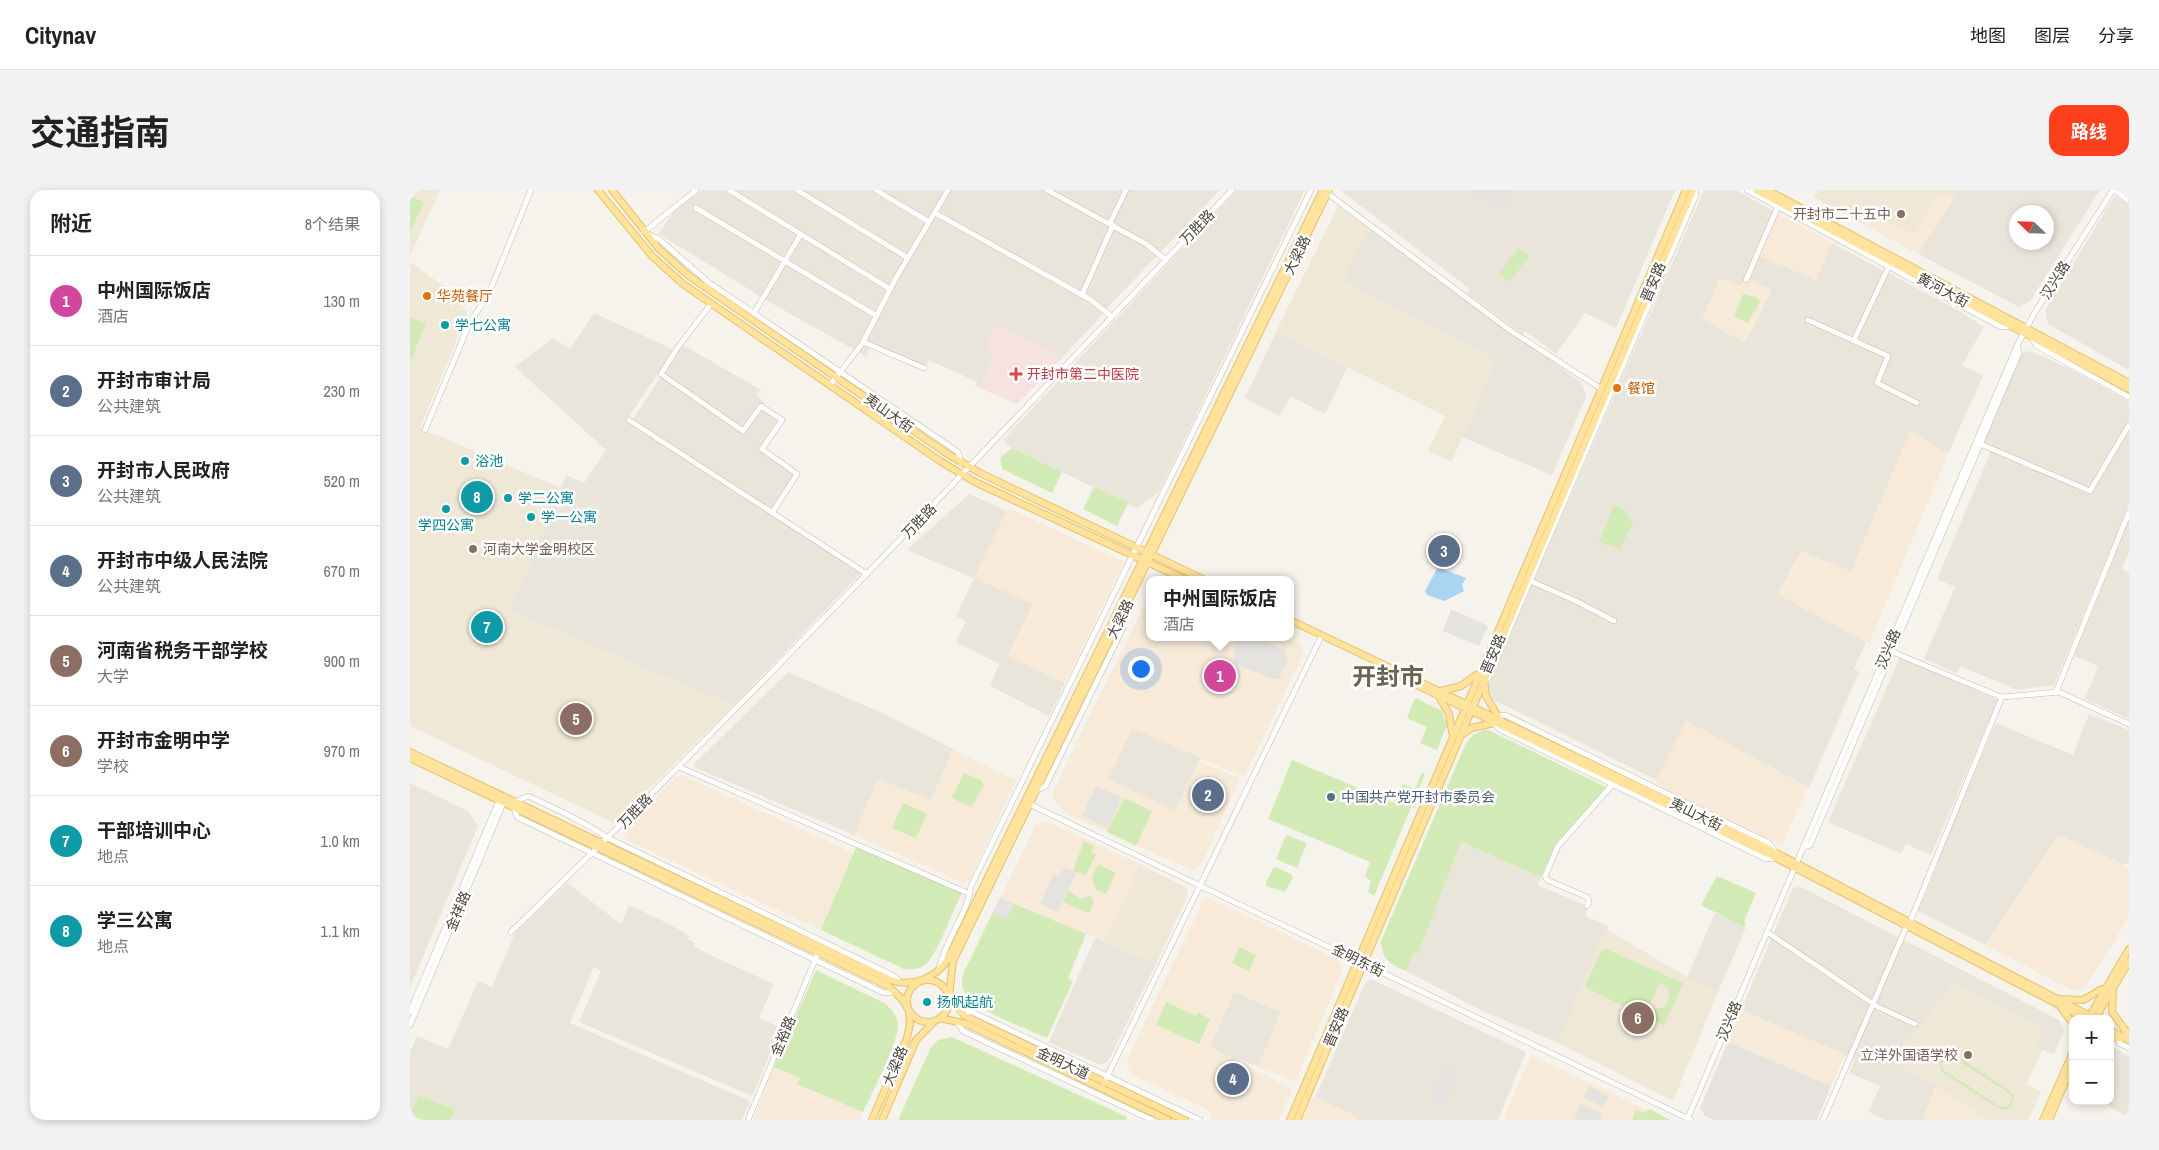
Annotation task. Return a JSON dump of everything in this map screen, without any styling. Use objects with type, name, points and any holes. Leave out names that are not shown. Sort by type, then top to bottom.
[{"type":"main road","name":"夷山大街","points":[[598,190],[656,260],[673,276],[711,304],[964,475],[1177,576]]},
{"type":"main road","name":"夷山大街","points":[[612,190],[644,232],[668,258],[689,276],[838,374],[961,463],[1197,576]]},
{"type":"main road","name":"晋安路","points":[[1483,677],[1600,388],[1686,190]]},
{"type":"main road","name":"晋安路","points":[[1290,1120],[1360,961],[1468,706],[1528,580],[1694,190]]},
{"type":"main road","name":"黄河大街","points":[[1756,190],[1890,264],[2011,326],[2024,329],[2031,337],[2129,390]]},
{"type":"main road","name":"黄河大街","points":[[1767,190],[2024,329],[2129,382]]},
{"type":"main road","name":"大梁路","points":[[949,997],[952,961],[1027,803],[1326,191]]},
{"type":"main road","name":"大梁路","points":[[921,981],[939,970],[948,959],[1027,803],[1036,790],[1123,611],[1145,561]]},
{"type":"main road","name":"夷山大街","points":[[1294,622],[1439,693]]},
{"type":"main road","name":"夷山大街","points":[[1294,627],[1496,719],[1776,856],[2086,1015]]},
{"type":"main road","points":[[1483,677],[1486,696],[1496,719],[1471,728],[1455,737],[1449,714],[1439,693],[1483,677]]},
{"type":"main road","points":[[410,752],[514,805],[604,843],[861,967],[900,982],[929,980],[940,983],[949,997],[947,1010],[938,1020],[919,1021],[888,986],[818,953],[604,843]]},
{"type":"main road","points":[[410,758],[502,799]]},
{"type":"main road","points":[[2094,1015],[2129,948]]},
{"type":"main road","points":[[2056,1001],[2089,999],[2110,985],[2129,960]]},
{"type":"main road","name":"晋安路","points":[[1297,1120],[1360,961]]},
{"type":"main road","points":[[908,1009],[906,1000],[909,990],[921,981]]},
{"type":"main road","points":[[2110,985],[2112,1012],[2128,1036]]},
{"type":"main road","name":"金明大道","points":[[949,997],[960,1012],[970,1019],[1185,1120]]},
{"type":"main road","points":[[2056,1001],[2069,1019]]},
{"type":"main road","name":"大梁路","points":[[872,1120],[910,1031],[908,1009]]},
{"type":"main road","name":"大梁路","points":[[882,1120],[916,1040],[923,1030],[938,1020]]},
{"type":"main road","name":"金明大道","points":[[938,1020],[956,1021],[966,1024],[1104,1083],[1168,1120]]},
{"type":"main road","points":[[2114,1028],[2128,1036]]},
{"type":"main road","points":[[2114,1037],[2128,1036]]},
{"type":"main road","points":[[2048,1120],[2070,1060]]},
{"type":"main road","points":[[2048,1120],[2069,1073]]},
{"type":"street","points":[[425,430],[470,322],[487,297],[531,190]]},
{"type":"street","points":[[696,190],[644,232],[659,239],[694,272],[838,374]]},
{"type":"street","points":[[729,190],[890,289]]},
{"type":"street","points":[[797,190],[908,258]]},
{"type":"street","points":[[876,190],[930,222]]},
{"type":"street","points":[[830,384],[863,342],[890,289],[948,190]]},
{"type":"street","points":[[1046,190],[1146,244],[1166,260]]},
{"type":"street","points":[[1082,295],[1126,190]]},
{"type":"street","name":"万胜路","points":[[511,932],[604,843],[868,574],[964,475],[1232,190]]},
{"type":"street","points":[[939,970],[942,957],[969,900],[971,886],[1311,190]]},
{"type":"street","points":[[1746,280],[1779,204],[1747,190]]},
{"type":"street","name":"汉兴路","points":[[1687,1119],[1973,437],[2024,329],[2109,190]]},
{"type":"street","points":[[2114,190],[2129,201]]},
{"type":"street","name":"汉兴路","points":[[1687,1119],[1794,865],[1890,650],[2024,329],[2114,190]]},
{"type":"street","points":[[1326,191],[1511,331],[1600,388]]},
{"type":"street","points":[[696,208],[877,316]]},
{"type":"street","points":[[935,213],[1082,295],[1112,317]]},
{"type":"street","points":[[754,313],[801,234]]},
{"type":"street","points":[[1854,340],[1890,264]]},
{"type":"street","points":[[711,304],[661,374],[743,431],[761,406],[782,420],[762,448],[797,474],[772,513]]},
{"type":"street","points":[[1808,320],[1888,356],[1877,383],[1917,403]]},
{"type":"street","points":[[2031,337],[2037,346],[2129,397]]},
{"type":"street","points":[[863,342],[924,368]]},
{"type":"street","points":[[630,420],[868,574]]},
{"type":"street","points":[[1978,443],[2090,491],[2129,425]]},
{"type":"street","points":[[2056,692],[2129,512]]},
{"type":"street","points":[[1528,580],[1576,601],[1614,621]]},
{"type":"street","points":[[1200,1120],[1104,1083],[1320,639]]},
{"type":"street","points":[[1890,650],[2002,697],[2056,692],[2129,724]]},
{"type":"street","points":[[1823,1120],[1908,923],[2002,697]]},
{"type":"street","points":[[1505,715],[1769,843],[1776,856],[1766,859],[1499,729],[1496,719],[1505,715]]},
{"type":"street","points":[[679,767],[970,894]]},
{"type":"street","points":[[1587,906],[1589,901],[1587,897],[1546,880],[1545,876],[1558,846],[1613,784]]},
{"type":"street","points":[[604,843],[589,825],[528,796],[514,805],[517,817],[592,854],[884,993],[895,992]]},
{"type":"street","name":"金祥路","points":[[410,1012],[502,799]]},
{"type":"street","name":"金祥路","points":[[410,1025],[502,799]]},
{"type":"street","name":"金明东街","points":[[1027,803],[1687,1119]]},
{"type":"street","points":[[1767,932],[1881,1009],[1915,1024]]},
{"type":"street","name":"金裕路","points":[[748,1120],[818,953]]},
{"type":"street","points":[[956,1021],[963,1030],[1152,1120]]},
{"type":"street","points":[[2117,1036],[2119,1043],[2129,1048]]},
{"type":"shaded area","points":[[410,190],[440,190],[410,256]]},
{"type":"shaded area","points":[[702,190],[1220,190],[1106,309],[1093,298],[1084,294],[1104,313],[1059,361],[1046,348],[996,352],[980,388],[975,386],[977,382],[929,360],[924,370],[870,348],[866,356],[778,307],[659,234],[674,211]]},
{"type":"shaded area","points":[[1237,190],[1305,190],[1159,492],[1137,508],[1012,448],[1003,440]]},
{"type":"shaded area","points":[[1343,190],[1467,190],[1505,209],[1515,190],[1675,190],[1616,328],[1585,313],[1556,354],[1525,331],[1522,334],[1467,293],[1470,289],[1342,192]]},
{"type":"shaded area","points":[[1467,190],[1515,190],[1505,209]]},
{"type":"shaded area","points":[[1704,190],[1736,190],[1777,213],[1815,280],[1832,243],[1961,312],[1984,327],[1962,365],[1983,376],[1948,454],[1910,432],[1851,572],[1801,551],[1778,594],[1866,642],[1854,669],[1859,672],[1809,788],[1686,721],[1657,780],[1492,699],[1488,686]],"holes":[[[1720,278],[1741,287],[1744,279],[1745,343]]]},
{"type":"shaded area","name":"开封市二十五中","points":[[1818,190],[1960,190],[1953,200],[1940,192],[1913,235],[1872,213],[1865,225],[1814,197]]},
{"type":"shaded area","points":[[1960,190],[2100,190],[2030,301],[2019,307],[1918,254]]},
{"type":"shaded area","points":[[1940,192],[1953,200],[1918,254],[1865,225],[1872,212]]},
{"type":"shaded area","points":[[2115,195],[2129,205],[2129,370],[2048,324],[2045,310]]},
{"type":"shaded area","points":[[1338,206],[1370,229],[1356,250],[1344,282],[1488,355],[1495,366],[1451,462],[1428,451],[1445,416],[1276,332]]},
{"type":"shaded area","points":[[1777,213],[1832,243],[1816,280],[1759,256]]},
{"type":"shaded area","points":[[1370,229],[1582,383],[1586,397],[1552,475],[1462,437],[1495,366],[1343,281],[1356,250]]},
{"type":"shaded area","points":[[410,262],[466,302],[463,308],[468,313],[420,428],[561,488],[510,611],[733,706],[614,823],[410,726]]},
{"type":"shaded area","points":[[1720,278],[1740,287],[1744,278],[1772,289],[1745,343],[1702,319]]},
{"type":"shaded area","points":[[594,313],[672,349],[679,350],[683,345],[761,390],[757,395],[765,403],[762,408],[778,420],[758,449],[794,475],[772,509],[633,419],[660,378],[657,375],[626,421],[861,573],[733,706],[510,611],[566,475],[584,483],[606,450],[515,367],[553,338],[570,349]]},
{"type":"shaded area","name":"开封市第二中医院","points":[[996,325],[1046,348],[1059,361],[1017,404],[980,388],[996,352],[986,347]]},
{"type":"shaded area","points":[[1276,332],[1347,368],[1325,414],[1290,396],[1280,416],[1245,398]]},
{"type":"shaded area","points":[[2031,351],[2072,370],[2129,401],[2129,420],[2091,488],[1983,444],[2022,353]]},
{"type":"shaded area","points":[[2129,429],[2129,504],[2054,685],[2017,690],[1960,666],[1957,673],[1924,659],[1955,587],[1937,579],[1991,451],[2091,494]]},
{"type":"shaded area","points":[[1910,431],[1948,454],[1869,643],[1778,594],[1801,551],[1851,571]]},
{"type":"shaded area","points":[[969,494],[1007,511],[975,578],[1034,604],[1008,655],[1065,683],[1049,716],[990,686],[999,664],[956,642],[966,621],[956,616],[974,578],[907,550]]},
{"type":"shaded area","points":[[1008,508],[1124,562],[1065,683],[1008,656],[1033,604],[974,578]]},
{"type":"shaded area","points":[[2129,519],[2129,552],[2122,568],[2129,573],[2129,719],[2085,699],[2098,666],[2074,656]]},
{"type":"shaded area","points":[[1146,602],[1146,641],[1294,641],[1301,644],[1304,653],[1244,777],[1132,728],[1108,779],[1175,811],[1200,761],[1240,779],[1200,866],[1193,871],[1065,813],[1056,802],[1052,793]]},
{"type":"shaded area","points":[[1451,609],[1488,626],[1479,646],[1443,631]]},
{"type":"shaded area","points":[[1237,641],[1264,641],[1284,650],[1288,658],[1279,679],[1270,678],[1234,663],[1235,643]]},
{"type":"shaded area","points":[[1900,657],[1998,700],[1931,855],[1906,844],[1901,854],[1828,822]]},
{"type":"shaded area","points":[[788,672],[880,712],[953,749],[931,800],[878,779],[854,835],[696,768],[694,764]]},
{"type":"shaded area","points":[[2089,714],[2129,730],[2129,864],[2126,863],[2125,865],[2058,835],[1985,945],[1918,911],[1938,864],[1935,863],[1996,723],[2073,755]]},
{"type":"shaded area","points":[[1686,721],[1808,787],[1782,845],[1655,784]]},
{"type":"shaded area","points":[[1132,727],[1201,757],[1175,811],[1108,779]]},
{"type":"shaded area","points":[[953,749],[1016,780],[970,879],[964,883],[854,835],[878,779],[931,800]]},
{"type":"shaded area","points":[[682,775],[853,853],[821,930],[626,840],[623,831],[677,776]]},
{"type":"shaded area","points":[[410,783],[468,811],[478,826],[410,987]]},
{"type":"shaded area","points":[[1096,786],[1122,797],[1108,828],[1082,816]]},
{"type":"shaded area","points":[[1048,822],[1140,864],[1104,942],[1000,898],[1036,825]]},
{"type":"shaded area","points":[[2058,835],[2125,865],[2129,869],[2129,917],[2086,986],[2074,991],[1985,945]]},
{"type":"shaded area","points":[[1461,842],[1541,877],[1538,885],[1589,907],[1585,916],[1608,926],[1558,1043],[1483,1011],[1406,971],[1414,952],[1418,954]]},
{"type":"shaded area","points":[[1140,864],[1185,887],[1188,891],[1188,895],[1156,964],[1104,942]]},
{"type":"shaded area","points":[[1064,868],[1077,873],[1057,912],[1040,904],[1053,874],[1059,877]]},
{"type":"shaded area","points":[[567,883],[621,924],[629,905],[671,925],[689,936],[688,939],[695,943],[694,946],[708,954],[774,984],[759,1018],[781,1028],[752,1096],[579,1022],[601,971],[594,967],[570,1023],[750,1101],[742,1120],[410,1120],[410,1052],[417,1036],[448,1049],[478,981],[492,987],[515,933]]},
{"type":"shaded area","points":[[1799,886],[2059,1020],[2064,1030],[2054,1055],[2036,1047],[2043,1030],[1954,984],[1893,1060],[1936,1087],[1922,1120],[1885,1120],[1869,1112],[1880,1086],[1849,1073],[1855,1059],[1741,1010],[1793,888]]},
{"type":"shaded area","points":[[1000,898],[1014,904],[1007,919],[992,913]]},
{"type":"shaded area","points":[[1205,898],[1210,898],[1339,960],[1342,972],[1295,1082],[1258,1067],[1281,1012],[1247,997],[1234,992],[1210,1047],[1292,1089],[1279,1120],[1214,1120],[1209,1117],[1211,1111],[1133,1075],[1128,1068],[1128,1057]]},
{"type":"shaded area","points":[[1715,913],[1746,927],[1718,992],[1687,977]]},
{"type":"shaded area","points":[[1606,929],[1687,977],[1718,992],[1673,1101],[1558,1043]]},
{"type":"shaded area","points":[[1095,938],[1156,964],[1108,1061],[1100,1065],[1049,1042]]},
{"type":"shaded area","points":[[1373,980],[1526,1052],[1498,1120],[1356,1120],[1357,1116],[1315,1098],[1366,981]]},
{"type":"shaded area","name":"立洋外国语学校","points":[[1954,984],[2043,1030],[2036,1047],[2042,1050],[2026,1085],[2041,1091],[2029,1120],[1990,1120],[1893,1061]]},
{"type":"shaded area","points":[[1234,992],[1281,1012],[1258,1067],[1238,1058],[1236,1060],[1210,1047]]},
{"type":"shaded area","points":[[1741,1010],[1845,1055],[1831,1086],[1728,1042]]},
{"type":"shaded area","points":[[1728,1042],[1831,1086],[1817,1120],[1714,1120],[1705,1116],[1700,1108]]},
{"type":"shaded area","points":[[2114,1048],[2129,1056],[2129,1118],[2106,1105],[2114,1105]]},
{"type":"shaded area","points":[[1531,1055],[1662,1117],[1664,1120],[1503,1120]]},
{"type":"shaded area","points":[[774,1067],[800,1078],[798,1084],[863,1112],[860,1120],[753,1120]]},
{"type":"shaded area","points":[[1445,1067],[1458,1072],[1444,1106],[1431,1100]]},
{"type":"shaded area","points":[[1589,1086],[1609,1096],[1603,1107],[1583,1097]]},
{"type":"shaded area","points":[[1936,1087],[1990,1120],[1922,1120]]},
{"type":"shaded area","points":[[1312,1097],[1357,1116],[1356,1120],[1301,1120]]},
{"type":"shaded area","points":[[1581,1104],[1602,1113],[1599,1120],[1574,1120]]},
{"type":"green space","points":[[410,196],[424,202],[410,233]]},
{"type":"green space","points":[[1518,248],[1529,256],[1510,282],[1499,274]]},
{"type":"green space","points":[[1743,294],[1758,298],[1760,302],[1748,323],[1734,316]]},
{"type":"green space","points":[[410,317],[426,324],[410,362]]},
{"type":"green space","points":[[1012,448],[1062,472],[1052,493],[1002,469],[1000,458]]},
{"type":"green space","points":[[1094,487],[1128,503],[1117,526],[1083,509]]},
{"type":"green space","points":[[1614,505],[1624,509],[1633,522],[1620,549],[1599,542]]},
{"type":"green space","points":[[1415,698],[1442,711],[1447,725],[1437,750],[1420,743],[1427,727],[1407,718]]},
{"type":"green space","points":[[1486,729],[1606,787],[1555,845],[1541,877],[1461,842],[1418,954],[1414,953],[1406,971],[1395,966],[1385,957],[1381,941],[1466,743],[1473,735]]},
{"type":"green space","points":[[1292,760],[1394,803],[1403,784],[1415,789],[1422,773],[1425,774],[1374,896],[1368,892],[1371,881],[1365,876],[1370,862],[1268,819]]},
{"type":"green space","points":[[964,773],[981,780],[984,785],[971,807],[952,798]]},
{"type":"green space","points":[[1124,798],[1152,811],[1136,846],[1107,832]]},
{"type":"green space","points":[[903,803],[927,814],[916,838],[892,828]]},
{"type":"green space","points":[[1286,835],[1307,843],[1297,868],[1276,859]]},
{"type":"green space","points":[[1084,841],[1094,846],[1091,852],[1096,854],[1086,875],[1073,871]]},
{"type":"green space","points":[[856,847],[962,893],[935,951],[924,966],[916,969],[904,969],[821,930]]},
{"type":"green space","points":[[1098,864],[1116,873],[1106,894],[1095,889],[1092,877]]},
{"type":"green space","points":[[1274,867],[1291,874],[1293,877],[1285,892],[1266,886],[1266,882]]},
{"type":"green space","points":[[1717,876],[1756,893],[1744,921],[1746,923],[1744,927],[1701,905]]},
{"type":"green space","points":[[1069,890],[1080,899],[1091,896],[1094,903],[1089,913],[1063,902]]},
{"type":"green space","points":[[1000,898],[1086,934],[1068,978],[1073,981],[1047,1038],[989,1012],[969,998],[963,989],[964,972]]},
{"type":"green space","points":[[1239,947],[1256,955],[1249,971],[1232,963]]},
{"type":"green space","points":[[1606,949],[1683,983],[1664,1026],[1585,987],[1601,951]],"holes":[[[1660,982],[1668,988],[1669,1000],[1664,1007],[1652,1010],[1648,1008]]]},
{"type":"green space","points":[[816,970],[884,1003],[896,1018],[898,1025],[894,1043],[863,1112],[797,1084],[800,1078],[774,1067]]},
{"type":"green space","points":[[1166,1002],[1196,1016],[1198,1013],[1210,1019],[1199,1044],[1156,1025]]},
{"type":"green space","points":[[952,1037],[1127,1117],[1126,1120],[898,1120],[931,1047],[938,1040]]},
{"type":"green space","points":[[1954,1054],[2010,1091],[2014,1097],[2011,1107],[2005,1110],[1999,1109],[1942,1072],[1939,1062],[1941,1057]],"holes":[[[1947,1056],[1953,1057],[2009,1093],[2012,1098],[2010,1104],[2000,1107],[1944,1070],[1941,1063]]]},
{"type":"green space","points":[[418,1095],[455,1110],[450,1120],[410,1120]]},
{"type":"green space","points":[[1636,1109],[1644,1113],[1650,1109],[1670,1120],[1632,1120]]},
{"type":"water","points":[[1438,567],[1466,578],[1462,585],[1464,591],[1444,601],[1427,595],[1425,591]]},
{"type":"place","name":"开封市二十五中","points":[[1901,214]]},
{"type":"place","name":"华苑餐厅","points":[[427,296]]},
{"type":"place","name":"学七公寓","points":[[445,325]]},
{"type":"place","name":"开封市第二中医院","points":[[1016,374]]},
{"type":"place","name":"餐馆","points":[[1617,388]]},
{"type":"place","name":"浴池","points":[[465,461]]},
{"type":"place","name":"学三公寓","points":[[477,497]]},
{"type":"place","name":"学二公寓","points":[[508,498]]},
{"type":"place","name":"学四公寓","points":[[446,509]]},
{"type":"place","name":"学一公寓","points":[[531,517]]},
{"type":"place","name":"河南大学金明校区","points":[[473,549]]},
{"type":"place","name":"开封市人民政府","points":[[1444,551]]},
{"type":"place","name":"干部培训中心","points":[[487,627]]},
{"type":"place","name":"中州国际饭店","points":[[1220,676]]},
{"type":"place","name":"河南省税务干部学校","points":[[576,719]]},
{"type":"place","name":"开封市审计局","points":[[1208,795]]},
{"type":"place","name":"中国共产党开封市委员会","points":[[1331,797]]},
{"type":"place","name":"扬帆起航","points":[[927,1002]]},
{"type":"place","name":"开封市金明中学","points":[[1638,1018]]},
{"type":"place","name":"立洋外国语学校","points":[[1968,1055]]},
{"type":"place","name":"开封市中级人民法院","points":[[1233,1079]]},
{"type":"district","name":"开封市","points":[[1388,677]]}]
